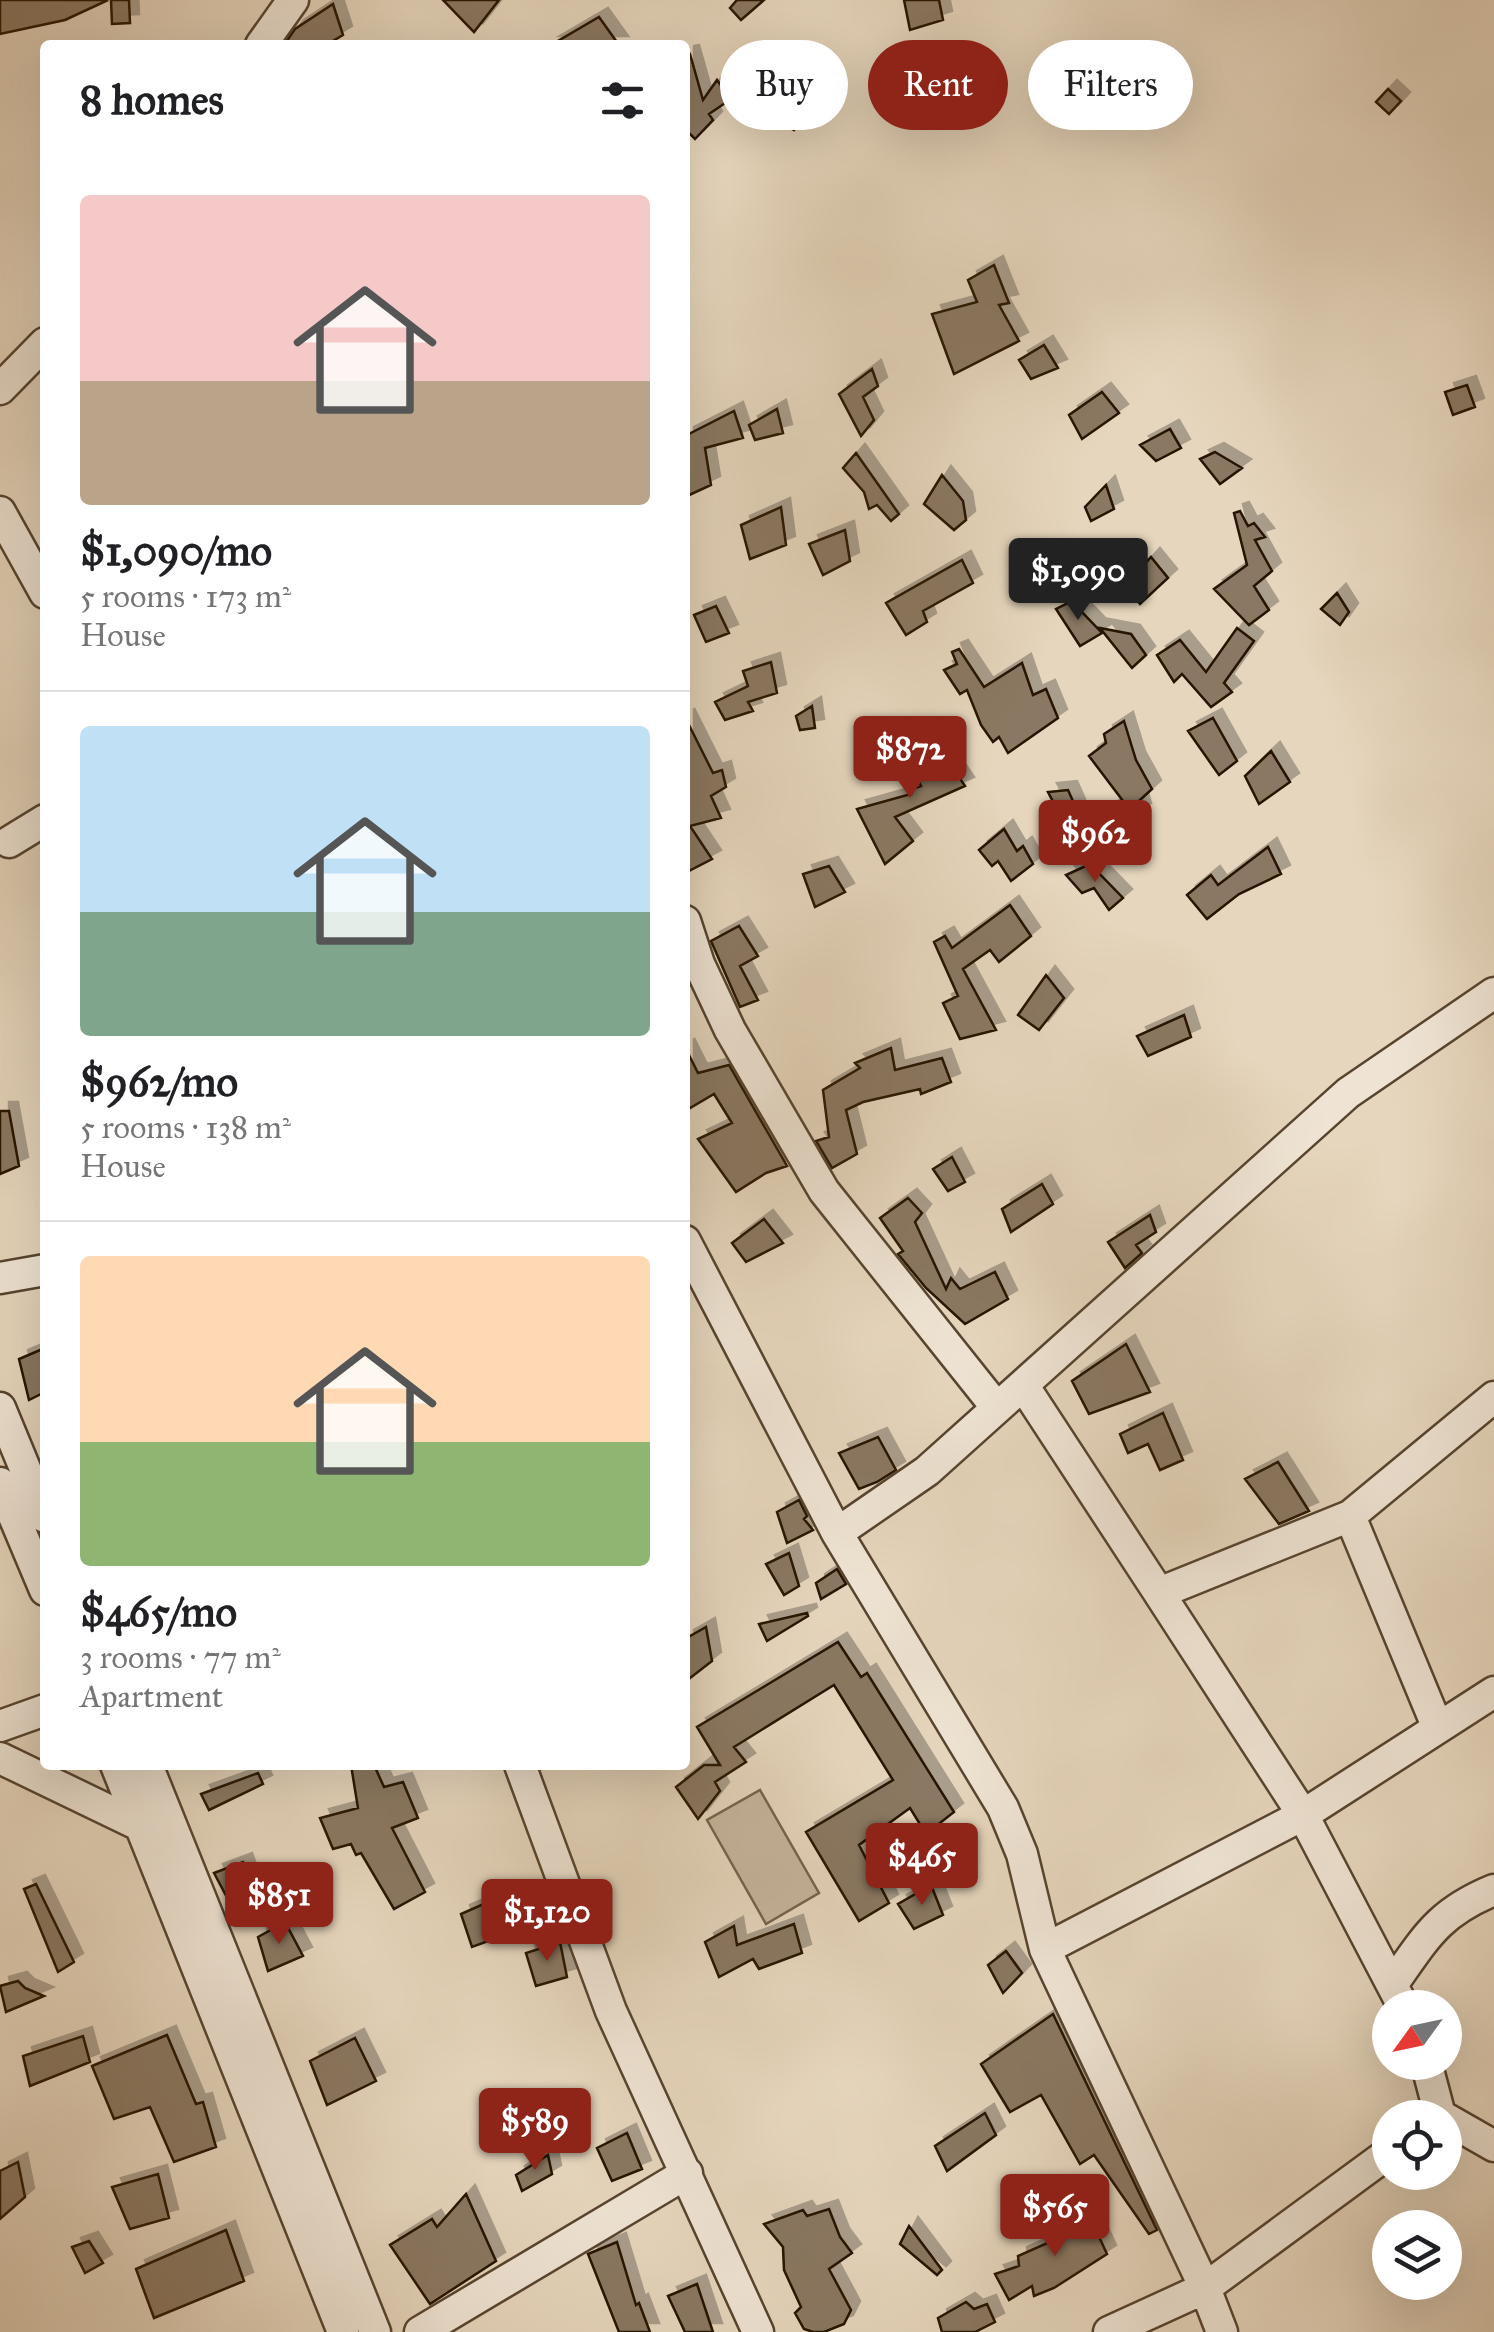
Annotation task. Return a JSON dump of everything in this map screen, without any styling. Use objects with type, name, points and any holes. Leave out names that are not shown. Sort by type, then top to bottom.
[{"type":"street","points":[[264,40],[293,0]]},
{"type":"street","points":[[0,389],[40,348]]},
{"type":"street","points":[[0,512],[37,561]]},
{"type":"street","points":[[9,842],[40,823]]},
{"type":"street","points":[[690,935],[730,1030],[824,1190],[997,1408]]},
{"type":"street","points":[[837,1532],[927,1471],[1348,1093],[1494,993]]},
{"type":"street","points":[[690,1251],[837,1532],[1003,1808],[1022,1854],[1045,1949],[1205,2288],[1222,2332]]},
{"type":"street","points":[[0,1278],[40,1271]]},
{"type":"street","points":[[1023,1385],[1304,1815],[1395,1990]]},
{"type":"street","points":[[1159,1593],[1350,1516],[1494,1397]]},
{"type":"street","points":[[0,1408],[40,1505]]},
{"type":"street","points":[[0,1483],[40,1578]]},
{"type":"street","points":[[1350,1516],[1437,1726]]},
{"type":"street","points":[[1045,1949],[1304,1815],[1494,1692]]},
{"type":"street","points":[[0,1726],[40,1712]]},
{"type":"street","points":[[0,1758],[141,1826]]},
{"type":"street","points":[[118,1770],[342,2332]]},
{"type":"street","points":[[149,1770],[375,2332]]},
{"type":"street","points":[[522,1770],[612,2010],[758,2332]]},
{"type":"street","points":[[1401,1990],[1442,1918],[1462,1903],[1494,1890]]},
{"type":"street","points":[[1462,2128],[1494,2146]]},
{"type":"street","points":[[1109,2332],[1205,2288],[1372,2165]]},
{"type":"street","points":[[420,2332],[687,2173]]},
{"type":"shaded area","points":[[760,1790],[819,1893],[766,1924],[707,1820]]},
{"type":"building","points":[[0,0],[108,0],[65,20],[0,34]]},
{"type":"building","points":[[111,0],[129,0],[130,23],[112,24]]},
{"type":"building","points":[[443,0],[499,0],[474,32]]},
{"type":"building","points":[[737,0],[764,0],[741,20],[730,8]]},
{"type":"building","points":[[904,0],[939,0],[943,20],[910,30]]},
{"type":"building","points":[[333,4],[343,35],[334,40],[287,40],[295,29]]},
{"type":"building","points":[[599,17],[615,40],[560,40]]},
{"type":"building","points":[[690,54],[703,100],[717,80],[720,84],[720,106],[709,114],[713,120],[695,139],[690,134]]},
{"type":"building","points":[[1388,89],[1401,101],[1389,114],[1376,102]]},
{"type":"building","points":[[994,265],[1009,303],[999,305],[1019,341],[954,374],[932,314],[977,302],[968,280]]},
{"type":"building","points":[[1044,345],[1058,368],[1031,379],[1019,360]]},
{"type":"building","points":[[872,369],[878,386],[863,397],[874,420],[861,436],[839,394]]},
{"type":"building","points":[[1467,385],[1475,407],[1453,415],[1445,392]]},
{"type":"building","points":[[1102,392],[1119,413],[1082,439],[1069,415]]},
{"type":"building","points":[[777,409],[783,433],[755,440],[749,425]]},
{"type":"building","points":[[734,411],[743,438],[705,448],[711,485],[690,495],[690,433]]},
{"type":"building","points":[[1170,429],[1181,448],[1156,461],[1140,445]]},
{"type":"building","points":[[1215,452],[1242,468],[1220,484],[1200,459]]},
{"type":"building","points":[[856,453],[899,514],[891,521],[877,505],[869,509],[864,492],[843,468]]},
{"type":"building","points":[[942,475],[963,501],[966,520],[954,530],[924,504]]},
{"type":"building","points":[[1106,485],[1114,509],[1091,521],[1085,507]]},
{"type":"building","points":[[781,507],[786,545],[750,559],[741,525]]},
{"type":"building","points":[[1240,511],[1248,526],[1254,523],[1265,537],[1255,540],[1272,571],[1254,586],[1269,610],[1249,625],[1214,589],[1247,565],[1234,513]]},
{"type":"building","points":[[845,530],[850,561],[823,575],[809,544]]},
{"type":"building","points":[[1151,557],[1168,578],[1140,604],[1125,586]]},
{"type":"building","points":[[962,560],[973,583],[923,611],[927,622],[906,635],[886,603]]},
{"type":"building","points":[[1337,593],[1349,612],[1340,625],[1321,609]]},
{"type":"building","points":[[1076,599],[1081,611],[1102,633],[1080,646],[1056,609]]},
{"type":"building","points":[[716,606],[729,633],[706,642],[694,615]]},
{"type":"building","points":[[1100,628],[1131,634],[1146,655],[1132,668]]},
{"type":"building","points":[[1237,628],[1254,641],[1224,683],[1232,692],[1211,707],[1182,674],[1174,682],[1157,655],[1180,640],[1206,672]]},
{"type":"building","points":[[959,649],[984,687],[1022,663],[1033,695],[1046,689],[1058,718],[1008,753],[999,737],[993,742],[981,725],[967,690],[960,694],[944,670],[957,664],[952,652]]},
{"type":"building","points":[[771,662],[777,693],[748,702],[753,711],[725,720],[715,702],[748,686],[743,671]]},
{"type":"building","points":[[812,706],[815,728],[800,730],[796,716]]},
{"type":"building","points":[[1213,718],[1237,761],[1219,775],[1188,731]]},
{"type":"building","points":[[1124,721],[1136,760],[1152,789],[1139,801],[1142,812],[1111,820],[1120,830],[1105,846],[1087,824],[1123,801],[1089,756],[1106,743],[1104,734]]},
{"type":"building","points":[[690,727],[713,773],[722,770],[726,787],[711,796],[721,818],[690,826]]},
{"type":"building","points":[[936,743],[965,786],[895,817],[913,841],[885,864],[857,809],[911,794],[909,790],[921,786],[907,760]]},
{"type":"building","points":[[1271,751],[1290,782],[1259,804],[1245,776]]},
{"type":"building","points":[[1068,790],[1076,808],[1061,817],[1048,792]]},
{"type":"building","points":[[690,826],[712,859],[690,870]]},
{"type":"building","points":[[1004,829],[1017,851],[1023,846],[1033,864],[1011,881],[998,861],[992,866],[979,850]]},
{"type":"building","points":[[1268,847],[1281,874],[1239,894],[1207,919],[1187,895],[1211,875],[1218,885]]},
{"type":"building","points":[[1090,864],[1123,898],[1109,910],[1094,888],[1082,893],[1066,875]]},
{"type":"building","points":[[829,866],[845,892],[815,907],[803,874]]},
{"type":"building","points":[[1010,905],[1031,936],[999,962],[990,950],[963,969],[996,1030],[960,1039],[943,1003],[958,996],[934,942],[945,936],[952,948]]},
{"type":"building","points":[[739,926],[758,956],[740,966],[758,1000],[740,1007],[711,941]]},
{"type":"building","points":[[1046,975],[1064,998],[1039,1030],[1018,1015]]},
{"type":"building","points":[[1184,1015],[1191,1037],[1148,1056],[1137,1036]]},
{"type":"building","points":[[891,1048],[895,1070],[942,1058],[951,1082],[921,1094],[920,1089],[863,1102],[846,1110],[857,1154],[832,1168],[816,1141],[829,1137],[823,1090],[860,1068],[855,1063]]},
{"type":"building","points":[[690,1057],[698,1073],[729,1065],[787,1166],[766,1173],[736,1192],[698,1139],[732,1123],[714,1094],[690,1108]]},
{"type":"building","points":[[0,1111],[9,1111],[19,1166],[0,1174]]},
{"type":"building","points":[[952,1157],[965,1182],[948,1191],[933,1169]]},
{"type":"building","points":[[1042,1184],[1053,1204],[1011,1232],[1002,1209]]},
{"type":"building","points":[[908,1198],[922,1213],[915,1222],[946,1289],[951,1278],[960,1289],[995,1272],[1008,1299],[965,1324],[926,1288],[898,1254],[903,1251],[880,1218]]},
{"type":"building","points":[[1150,1215],[1156,1232],[1136,1245],[1142,1253],[1125,1268],[1108,1242]]},
{"type":"building","points":[[764,1219],[783,1243],[746,1262],[732,1243]]},
{"type":"building","points":[[1126,1344],[1150,1392],[1089,1414],[1072,1381]]},
{"type":"building","points":[[40,1350],[40,1394],[29,1400],[19,1359]]},
{"type":"building","points":[[1163,1413],[1183,1460],[1160,1470],[1148,1444],[1128,1453],[1120,1434]]},
{"type":"building","points":[[878,1437],[896,1470],[859,1489],[839,1453]]},
{"type":"building","points":[[1278,1462],[1309,1511],[1279,1524],[1245,1479]]},
{"type":"building","points":[[799,1500],[807,1516],[804,1519],[813,1530],[787,1543],[777,1512]]},
{"type":"building","points":[[789,1553],[799,1586],[784,1595],[766,1564]]},
{"type":"building","points":[[837,1569],[846,1584],[821,1599],[816,1583]]},
{"type":"building","points":[[807,1613],[808,1616],[767,1641],[759,1624]]},
{"type":"building","points":[[706,1627],[712,1661],[690,1678],[690,1636]]},
{"type":"building","points":[[838,1642],[861,1677],[867,1673],[954,1812],[926,1834],[910,1808],[859,1845],[889,1903],[859,1921],[806,1832],[893,1780],[834,1685],[734,1747],[746,1762],[715,1782],[720,1791],[698,1819],[676,1787],[704,1765],[720,1765],[697,1727]]},
{"type":"building","points":[[352,1770],[376,1770],[384,1787],[403,1782],[418,1818],[392,1828],[425,1892],[394,1909],[361,1853],[356,1855],[351,1844],[333,1849],[320,1818],[358,1808]]},
{"type":"building","points":[[258,1773],[263,1784],[209,1810],[201,1794]]},
{"type":"building","points":[[243,1862],[255,1895],[231,1905],[214,1873]]},
{"type":"building","points":[[36,1884],[74,1962],[58,1972],[24,1889]]},
{"type":"building","points":[[931,1885],[943,1915],[914,1929],[898,1904]]},
{"type":"building","points":[[495,1899],[505,1935],[472,1947],[461,1914]]},
{"type":"building","points":[[285,1922],[303,1956],[268,1971],[258,1937]]},
{"type":"building","points":[[794,1924],[802,1953],[759,1969],[753,1959],[719,1977],[705,1942],[734,1926],[737,1945]]},
{"type":"building","points":[[560,1942],[567,1977],[536,1986],[526,1953]]},
{"type":"building","points":[[1006,1951],[1022,1973],[1003,1993],[988,1965]]},
{"type":"building","points":[[18,1981],[44,1996],[6,2012],[0,1986]]},
{"type":"building","points":[[1053,2014],[1157,2230],[1149,2234],[1094,2155],[1080,2164],[1041,2095],[1010,2112],[981,2064]]},
{"type":"building","points":[[167,2035],[196,2104],[203,2102],[216,2147],[174,2162],[150,2107],[114,2119],[92,2066]]},
{"type":"building","points":[[83,2036],[90,2062],[30,2086],[23,2056]]},
{"type":"building","points":[[355,2038],[376,2081],[327,2105],[310,2061]]},
{"type":"building","points":[[985,2113],[996,2135],[947,2171],[935,2146]]},
{"type":"building","points":[[627,2133],[642,2169],[612,2181],[597,2148]]},
{"type":"building","points":[[548,2155],[552,2174],[522,2191],[516,2175]]},
{"type":"building","points":[[18,2162],[25,2197],[0,2219],[0,2171]]},
{"type":"building","points":[[158,2174],[169,2218],[130,2229],[112,2187]]},
{"type":"building","points":[[466,2194],[496,2261],[430,2304],[390,2245],[432,2219],[437,2227]]},
{"type":"building","points":[[829,2209],[840,2237],[852,2253],[829,2269],[851,2310],[844,2324],[813,2332],[804,2329],[795,2313],[801,2307],[784,2270],[783,2247],[764,2224],[803,2210],[807,2216]]},
{"type":"building","points":[[1088,2213],[1107,2254],[1054,2288],[1034,2296],[1032,2286],[1009,2300],[995,2274],[1019,2266],[1018,2256],[1052,2241],[1048,2235]]},
{"type":"building","points":[[909,2226],[942,2270],[937,2275],[900,2244]]},
{"type":"building","points":[[226,2230],[244,2281],[154,2318],[136,2269]]},
{"type":"building","points":[[89,2241],[103,2263],[85,2273],[72,2247]]},
{"type":"building","points":[[617,2242],[636,2305],[639,2303],[650,2332],[619,2332],[588,2254]]},
{"type":"building","points":[[697,2284],[713,2332],[685,2332],[668,2296]]},
{"type":"building","points":[[966,2302],[974,2309],[987,2304],[995,2322],[975,2332],[942,2332],[938,2318]]}]
